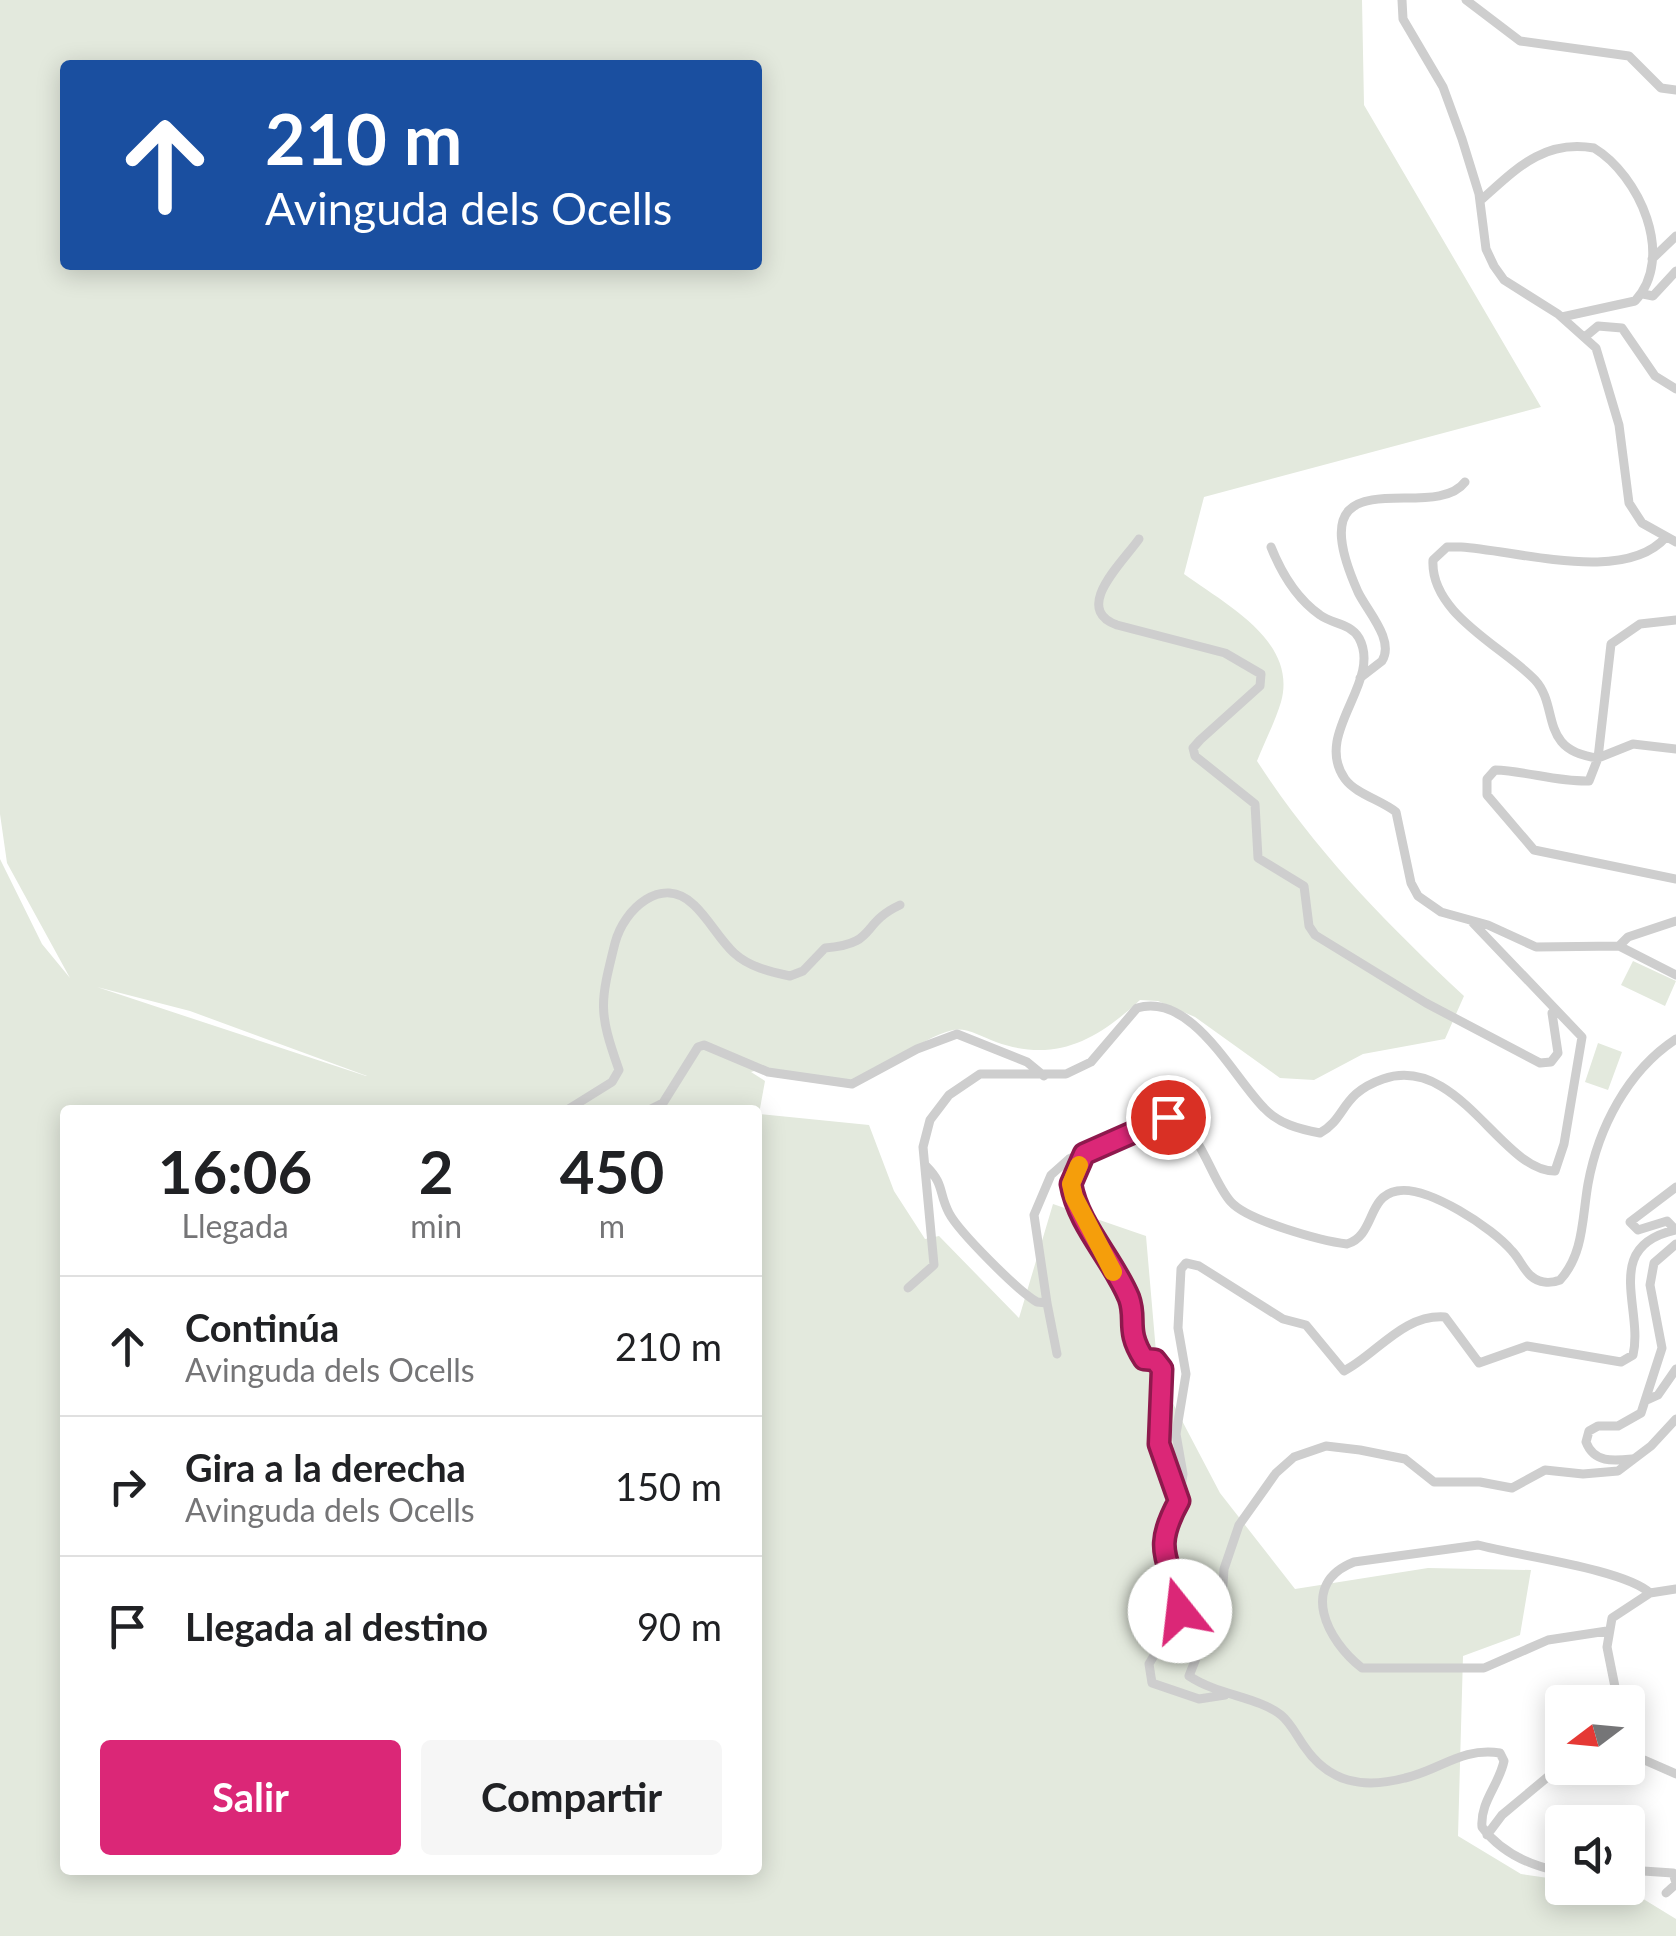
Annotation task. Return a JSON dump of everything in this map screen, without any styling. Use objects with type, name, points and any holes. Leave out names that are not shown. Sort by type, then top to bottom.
[{"type":"street","points":[[1402,0],[1403,20],[1442,87],[1480,202],[1486,248],[1494,266],[1504,280],[1562,317],[1596,348],[1610,383],[1635,516],[1676,542]]},
{"type":"street","points":[[1466,0],[1520,41],[1629,56],[1661,88],[1676,90]]},
{"type":"street","points":[[1480,202],[1526,159],[1542,152],[1594,148],[1621,169],[1643,204],[1652,278],[1642,294],[1619,306],[1562,317]]},
{"type":"street","points":[[1652,259],[1676,236]]},
{"type":"street","points":[[1642,294],[1654,296],[1676,270]]},
{"type":"street","points":[[1586,336],[1598,326],[1622,328],[1654,376],[1676,389]]},
{"type":"street","points":[[1360,678],[1382,661],[1386,643],[1342,553],[1341,535],[1348,514],[1376,496],[1442,497],[1457,493],[1466,482]]},
{"type":"street","points":[[1666,537],[1653,552],[1609,565],[1461,547],[1447,547],[1434,560],[1437,584],[1457,612],[1537,682],[1553,729],[1565,745],[1598,758],[1634,744],[1676,748]]},
{"type":"street","points":[[1138,539],[1096,598],[1096,611],[1103,620],[1117,625],[1225,653],[1262,674],[1260,686],[1200,740],[1193,748],[1194,756],[1255,804],[1258,858],[1304,886],[1309,926],[1316,936],[1415,997],[1540,1063],[1551,1062],[1558,1053],[1555,1020],[1547,1001]]},
{"type":"street","points":[[1271,547],[1287,580],[1314,610],[1358,638],[1360,678],[1341,723],[1340,769],[1355,788],[1396,812],[1404,865],[1418,896],[1441,912],[1488,925],[1536,947],[1619,946],[1676,975]]},
{"type":"street","points":[[1676,620],[1640,624],[1610,644],[1598,758],[1590,781],[1558,782],[1494,770],[1487,779],[1487,796],[1534,850],[1676,879]]},
{"type":"street","points":[[575,1105],[612,1082],[619,1070],[602,1025],[603,990],[618,935],[635,906],[647,897],[680,895],[694,904],[734,954],[790,976],[803,971],[825,948],[854,946],[866,938],[880,914],[900,905]]},
{"type":"street","points":[[1619,946],[1628,937],[1676,920]]},
{"type":"street","points":[[908,1288],[934,1265],[923,1147],[930,1120],[958,1085],[980,1074],[1066,1074],[1091,1062],[1137,1008],[1148,1005],[1193,1025],[1280,1121],[1320,1133],[1332,1126],[1345,1100],[1363,1088],[1381,1080],[1416,1074],[1479,1114],[1527,1159],[1546,1171],[1555,1170],[1561,1158],[1568,1098],[1582,1038],[1473,923]]},
{"type":"street","points":[[659,1105],[698,1048],[704,1046],[768,1072],[852,1084],[956,1034],[1028,1062],[1044,1076]]},
{"type":"street","points":[[1056,1354],[1034,1215],[1059,1165],[1152,1121],[1175,1119],[1196,1143],[1233,1205],[1264,1219],[1348,1244],[1365,1233],[1380,1198],[1394,1191],[1411,1190],[1434,1197],[1498,1237],[1533,1278],[1549,1284],[1560,1280],[1574,1257],[1605,1125],[1618,1100],[1676,1040]]},
{"type":"street","points":[[1084,1154],[1071,1184],[1074,1197],[1131,1304],[1129,1326],[1144,1359],[1155,1360],[1162,1369],[1159,1444],[1179,1501]]},
{"type":"street","points":[[926,1166],[940,1180],[946,1208],[961,1231],[1028,1297],[1047,1304]]},
{"type":"street","points":[[1225,1695],[1198,1698],[1152,1684],[1149,1664],[1180,1611],[1161,1548],[1167,1521],[1179,1501],[1183,1474],[1176,1434],[1186,1374],[1178,1328],[1181,1269],[1186,1262],[1199,1266],[1283,1318],[1306,1324],[1344,1371],[1386,1339],[1429,1316],[1445,1317],[1479,1362],[1526,1346],[1621,1362],[1633,1354],[1636,1342],[1629,1302],[1632,1264],[1642,1247],[1676,1230],[1666,1221],[1638,1230],[1630,1222],[1676,1188]]},
{"type":"street","points":[[1635,1459],[1606,1460],[1597,1456],[1586,1442],[1589,1431],[1598,1426],[1618,1426],[1641,1413],[1647,1400],[1662,1348],[1650,1285],[1654,1263],[1676,1244]]},
{"type":"street","points":[[1647,1400],[1658,1394],[1676,1369]]},
{"type":"street","points":[[1545,1868],[1524,1862],[1488,1835],[1481,1814],[1501,1777],[1504,1760],[1500,1753],[1476,1750],[1407,1778],[1359,1784],[1338,1779],[1314,1760],[1280,1714],[1225,1695],[1189,1676],[1200,1648],[1221,1616],[1224,1569],[1239,1525],[1294,1457],[1326,1446],[1360,1450],[1405,1458],[1434,1482],[1480,1482],[1512,1488],[1544,1470],[1597,1474],[1618,1471],[1676,1418]]},
{"type":"street","points":[[1607,1631],[1548,1640],[1484,1668],[1362,1668],[1334,1640],[1322,1613],[1320,1595],[1339,1568],[1354,1562],[1478,1545],[1639,1583],[1650,1593]]},
{"type":"street","points":[[1614,1685],[1607,1631],[1612,1618],[1650,1593],[1676,1589]]},
{"type":"street","points":[[1645,1760],[1676,1774]]},
{"type":"street","points":[[1488,1835],[1502,1814],[1545,1779]]},
{"type":"street","points":[[1645,1870],[1673,1873],[1676,1884],[1666,1893]]},
{"type":"shaded area","points":[[0,0],[1362,0],[1364,105],[1541,407],[1204,497],[1184,574],[1254,626],[1279,660],[1283,680],[1281,702],[1257,761],[1303,826],[1353,885],[1464,996],[1445,1039],[1363,1054],[1314,1080],[1280,1078],[1195,1017],[1158,1001],[1140,1000],[1091,1037],[1056,1049],[1017,1048],[958,1029],[849,1080],[775,1069],[751,1072],[765,1081],[761,1105],[60,1105],[60,1875],[762,1875],[762,1114],[869,1125],[894,1191],[925,1239],[939,1236],[1019,1318],[1053,1204],[1146,1236],[1158,1375],[1220,1493],[1295,1589],[1428,1568],[1531,1570],[1520,1635],[1463,1656],[1458,1836],[1521,1874],[1545,1878],[1545,1905],[1645,1905],[1645,1900],[1676,1919],[1676,1936],[0,1936],[0,859],[42,944],[70,978],[7,863],[0,814]],"holes":[[[97,987],[190,1011],[367,1076]]]},
{"type":"shaded area","points":[[1633,961],[1676,981],[1665,1006],[1621,985]]},
{"type":"shaded area","points":[[1598,1043],[1622,1052],[1608,1090],[1585,1082]]},
{"type":"slow traffic","points":[[1079,1165],[1071,1184],[1074,1197],[1113,1272]]},
{"type":"route","points":[[1168,1117],[1084,1154],[1071,1184],[1083,1218],[1096,1235],[1131,1304],[1129,1326],[1133,1342],[1144,1359],[1155,1360],[1162,1369],[1165,1381],[1159,1444],[1165,1471],[1179,1501],[1167,1521],[1161,1548],[1178,1592],[1180,1611]]}]
